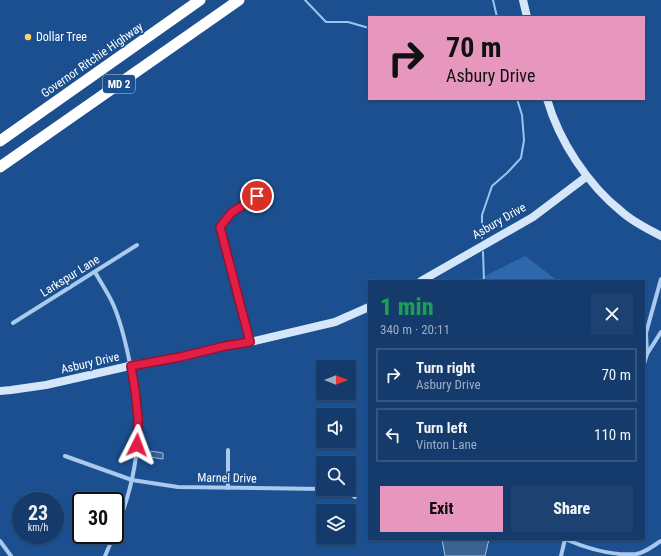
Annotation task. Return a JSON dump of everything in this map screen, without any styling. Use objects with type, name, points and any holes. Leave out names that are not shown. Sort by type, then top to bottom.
[{"type":"highway","name":"Governor Ritchie Highway","points":[[0,141],[200,0]]},
{"type":"highway","name":"MD 2","points":[[0,167],[239,0]]},
{"type":"street","points":[[523,0],[527,16]]},
{"type":"street","points":[[547,100],[562,135],[586,177],[622,213],[661,236]]},
{"type":"street","name":"Asbury Drive","points":[[423,280],[533,217],[586,177]]},
{"type":"street","points":[[250,342],[220,227],[231,213],[257,196]]},
{"type":"street","name":"Larkspur Lane","points":[[13,323],[137,245]]},
{"type":"street","points":[[95,272],[116,311],[123,332],[135,390],[138,418],[137,445],[132,480],[124,510]]},
{"type":"street","points":[[647,354],[646,333],[661,280]]},
{"type":"street","name":"Asbury Drive","points":[[0,391],[46,385],[225,346],[250,342],[335,322],[368,307]]},
{"type":"street","points":[[645,361],[647,354],[661,332]]},
{"type":"street","points":[[228,450],[228,488]]},
{"type":"street","name":"Marnel Drive","points":[[65,456],[132,480],[178,487],[316,489]]},
{"type":"street","points":[[562,556],[565,540]]},
{"type":"street","points":[[567,540],[594,552],[615,556],[638,554],[661,541]]},
{"type":"street","points":[[0,541],[11,556]]},
{"type":"street","points":[[105,556],[110,544]]},
{"type":"shaded area","points":[[525,256],[557,280],[477,280]]},
{"type":"shaded area","points":[[151,451],[163,453],[163,459],[150,457]]},
{"type":"shaded area","points":[[442,540],[489,540],[485,556],[445,556]]},
{"type":"waterway","points":[[305,0],[326,22],[348,22],[368,28]]},
{"type":"waterway","points":[[493,0],[497,16]]},
{"type":"waterway","points":[[482,238],[482,215],[492,186],[521,158],[524,140],[522,115],[517,100]]},
{"type":"waterway","points":[[483,252],[484,280]]},
{"type":"place","name":"Dollar Tree","points":[[28,37]]},
{"type":"route","points":[[137,445],[138,418],[131,366],[250,342],[220,227],[231,213],[257,196]]}]
